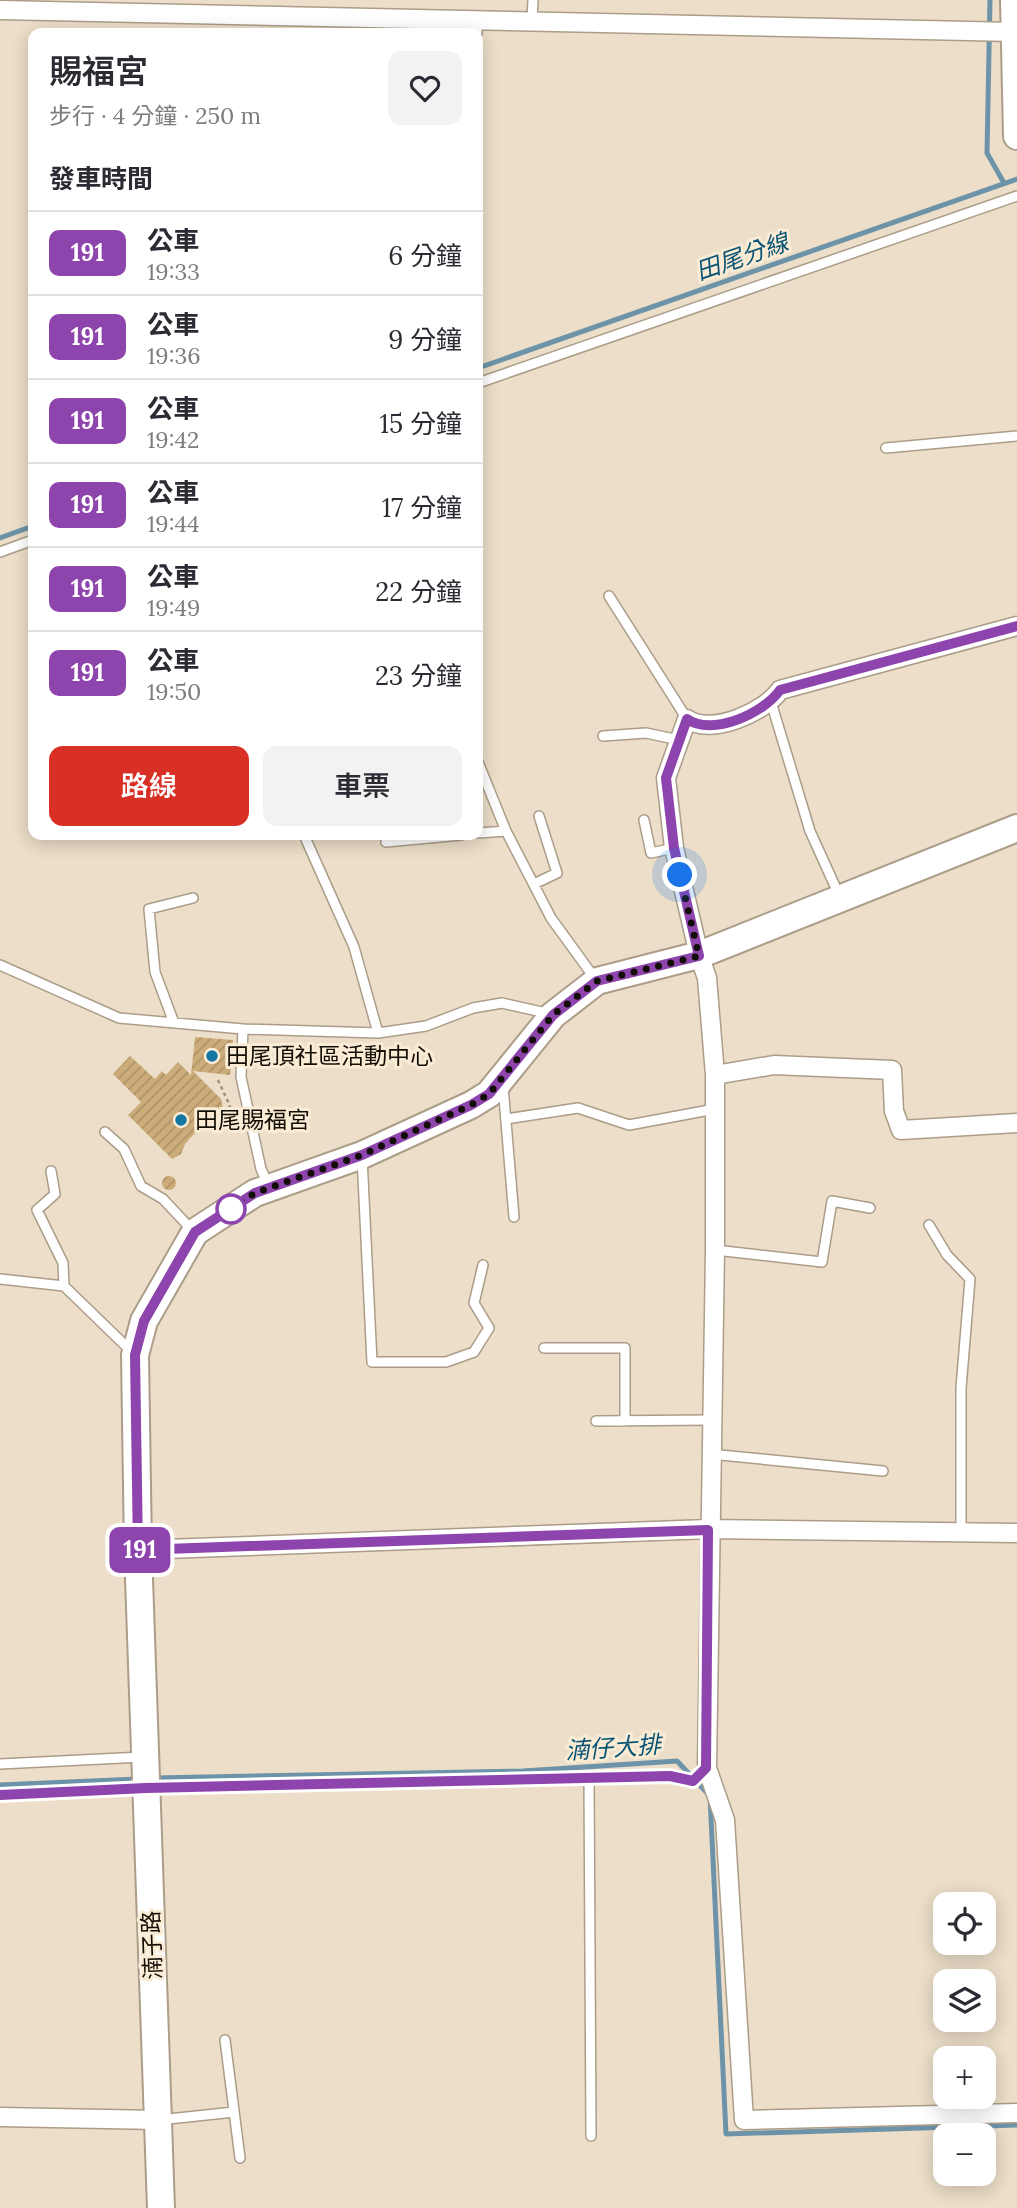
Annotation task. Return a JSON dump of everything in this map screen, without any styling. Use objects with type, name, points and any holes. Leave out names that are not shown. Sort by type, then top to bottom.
[{"type":"street","points":[[1014,0],[1017,136]]},
{"type":"street","points":[[0,9],[477,26],[533,20],[1014,32]]},
{"type":"street","points":[[1017,626],[780,690],[771,702],[718,726],[698,727],[687,719],[666,778],[674,848],[699,956],[707,978],[715,1075],[715,1250],[708,1530],[706,1768],[725,1820],[744,2120],[1017,2113]]},
{"type":"street","points":[[195,1232],[257,1188],[362,1155],[471,1105],[489,1094],[553,1015],[597,981],[699,956],[1017,828]]},
{"type":"street","points":[[715,1075],[774,1065],[892,1070],[894,1111],[901,1129],[1017,1123]]},
{"type":"street","name":"湳子路","points":[[160,2208],[138,1550],[135,1355],[144,1321],[195,1232]]},
{"type":"street","points":[[138,1550],[708,1530],[1017,1533]]},
{"type":"street","points":[[0,2117],[158,2120]]},
{"type":"lane","points":[[533,0],[533,20]]},
{"type":"lane","points":[[483,381],[1017,197]]},
{"type":"lane","points":[[886,448],[1017,436]]},
{"type":"lane","points":[[0,552],[28,542]]},
{"type":"lane","points":[[609,596],[687,719]]},
{"type":"lane","points":[[771,702],[810,831],[840,899]]},
{"type":"lane","points":[[603,736],[646,733],[680,740]]},
{"type":"lane","points":[[483,774],[506,831],[551,918],[597,981]]},
{"type":"lane","points":[[534,884],[557,873],[539,816]]},
{"type":"lane","points":[[644,820],[651,853],[674,848]]},
{"type":"lane","points":[[483,833],[506,831]]},
{"type":"lane","points":[[306,840],[354,947],[378,1032]]},
{"type":"lane","points":[[386,842],[407,840]]},
{"type":"lane","points":[[174,1023],[155,972],[149,909],[193,898]]},
{"type":"lane","points":[[0,965],[119,1018],[174,1023],[243,1029],[378,1032],[426,1026],[473,1008],[502,1003],[553,1015]]},
{"type":"lane","points":[[243,1029],[240,1077],[261,1169],[257,1188]]},
{"type":"lane","points":[[502,1079],[514,1217]]},
{"type":"lane","points":[[506,1119],[578,1108],[629,1125],[715,1109]]},
{"type":"lane","points":[[105,1132],[124,1149],[141,1186],[163,1199],[195,1232]]},
{"type":"lane","points":[[362,1155],[372,1362],[446,1362],[474,1352],[489,1328],[474,1303],[484,1265]]},
{"type":"lane","points":[[51,1171],[55,1194],[37,1210],[63,1264],[64,1286]]},
{"type":"lane","points":[[715,1250],[822,1262],[832,1201],[870,1208]]},
{"type":"lane","points":[[929,1225],[947,1255],[971,1279],[961,1388],[961,1532]]},
{"type":"lane","points":[[0,1279],[64,1286],[135,1355]]},
{"type":"lane","points":[[544,1348],[625,1348],[625,1421]]},
{"type":"lane","points":[[596,1421],[711,1420]]},
{"type":"lane","points":[[710,1454],[883,1471]]},
{"type":"lane","points":[[0,1764],[146,1776],[670,1776],[693,1781],[706,1768]]},
{"type":"lane","points":[[0,1795],[146,1776]]},
{"type":"lane","points":[[589,1778],[590,2136]]},
{"type":"lane","points":[[225,2040],[240,2158]]},
{"type":"lane","points":[[158,2120],[234,2112]]},
{"type":"path","points":[[218,1080],[230,1106],[221,1117]]},
{"type":"building","points":[[195,1037],[233,1040],[230,1075],[193,1071],[221,1099],[223,1109],[219,1115],[210,1116],[185,1144],[181,1154],[172,1159],[128,1115],[141,1102],[113,1074],[130,1056],[155,1079],[162,1071],[166,1075],[178,1062],[191,1075]]},
{"type":"building","points":[[166,1176],[172,1176],[176,1183],[172,1190],[166,1190],[162,1186],[162,1180]]},
{"type":"waterway","points":[[990,0],[987,153],[1004,183]]},
{"type":"waterway","name":"田尾分線","points":[[483,366],[1017,179]]},
{"type":"waterway","name":"田尾分線","points":[[0,538],[28,528]]},
{"type":"waterway","name":"湳仔大排","points":[[154,1778],[523,1771],[677,1761],[710,1796],[726,2134],[1017,2125]]},
{"type":"waterway","name":"湳仔大排","points":[[0,1785],[138,1779]]},
{"type":"bus line","name":"191","points":[[0,1795],[146,1788],[670,1776],[693,1781],[706,1768],[708,1530],[138,1550],[135,1355],[144,1321],[195,1232],[255,1193],[362,1155],[471,1105],[489,1094],[553,1015],[597,981],[699,956],[674,848],[666,778],[687,719],[698,727],[718,726],[771,702],[780,690],[1017,626]]},
{"type":"place","name":"田尾頂社區活動中心","points":[[212,1056]]},
{"type":"place","name":"田尾賜福宮","points":[[181,1120]]},
{"type":"route","points":[[231,1209],[255,1193],[362,1155],[471,1105],[489,1094],[553,1015],[597,981],[699,956],[680,875]]}]
